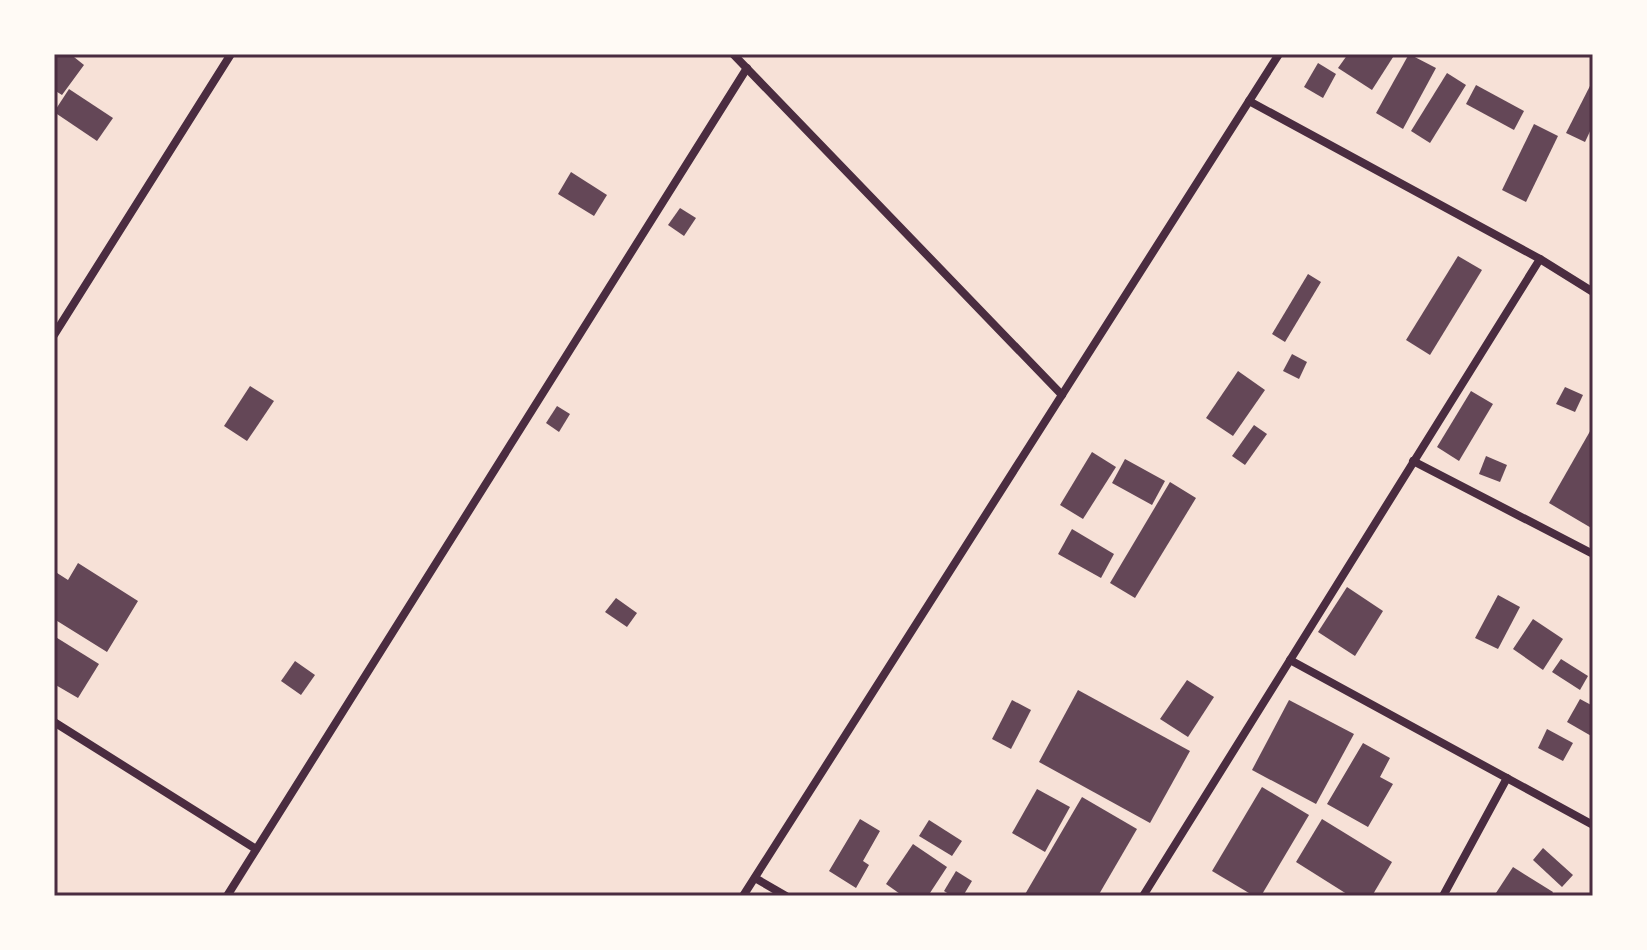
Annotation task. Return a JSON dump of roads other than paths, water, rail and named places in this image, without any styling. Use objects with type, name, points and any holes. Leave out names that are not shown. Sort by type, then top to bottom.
[{"type":"street","points":[[54,335],[231,54]]},
{"type":"street","points":[[733,54],[1062,395]]},
{"type":"street","points":[[743,896],[1279,54]]},
{"type":"street","points":[[227,896],[747,68]]},
{"type":"street","points":[[1249,101],[1591,288]]},
{"type":"street","points":[[1143,896],[1540,259]]},
{"type":"street","points":[[1413,461],[1593,554]]},
{"type":"street","points":[[1290,660],[1593,825]]},
{"type":"street","points":[[54,722],[256,849]]},
{"type":"street","points":[[1443,896],[1507,778]]},
{"type":"street","points":[[755,878],[786,896]]}]
